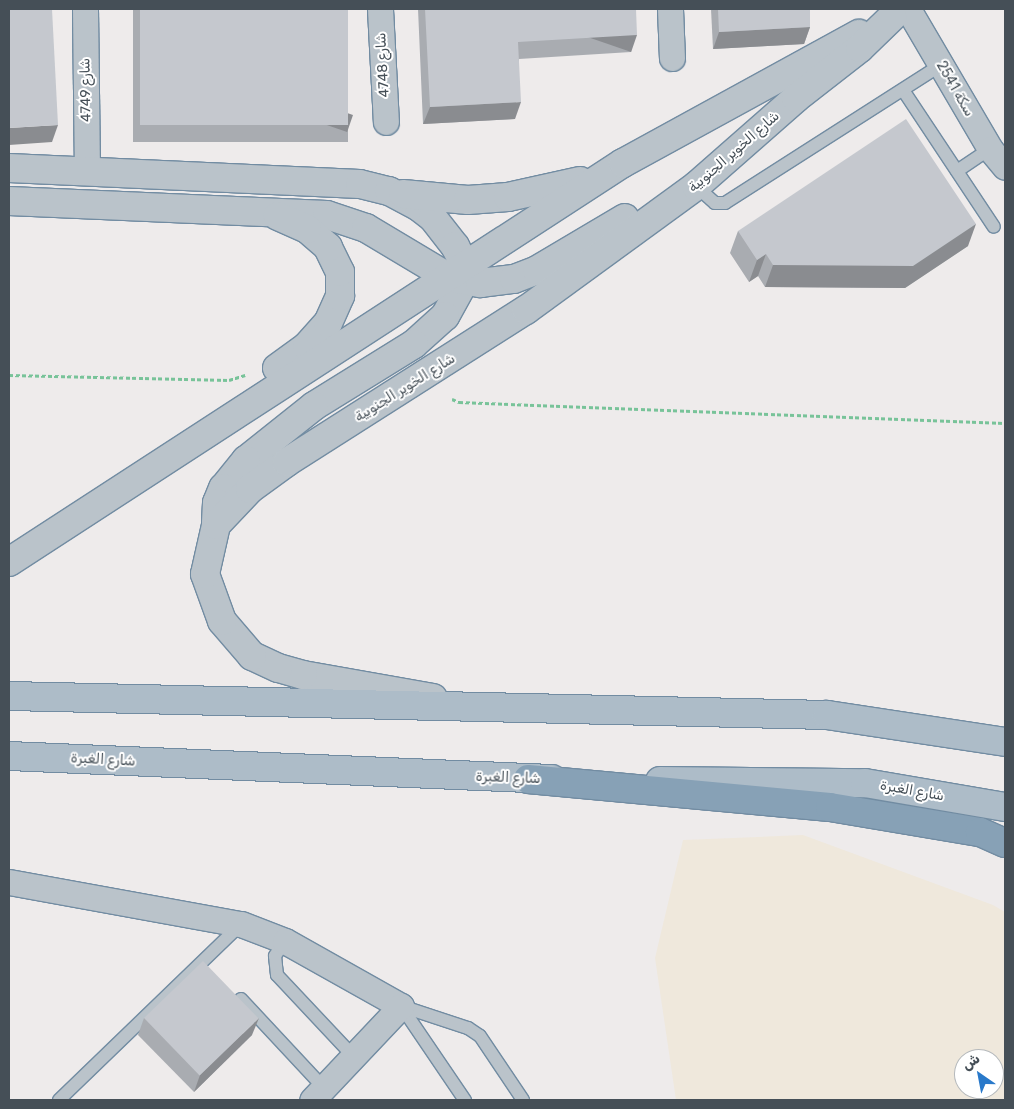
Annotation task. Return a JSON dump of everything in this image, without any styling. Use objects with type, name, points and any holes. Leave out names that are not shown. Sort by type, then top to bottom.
[{"type":"highway","points":[[528,779],[830,807],[980,832],[1005,842]]},
{"type":"main road","points":[[9,696],[827,715],[1005,742]]},
{"type":"main road","name":"شارع الغبرة","points":[[9,756],[528,779],[865,783],[1005,807]]},
{"type":"street","name":"4749 شارع","points":[[85,9],[87,171]]},
{"type":"street","name":"4748 شارع","points":[[380,9],[386,122]]},
{"type":"street","points":[[670,9],[672,58]]},
{"type":"street","points":[[9,168],[342,181],[389,191],[458,199],[508,197],[586,179],[623,163],[901,12]]},
{"type":"street","name":"سكة 2541","points":[[901,12],[941,66],[997,158]]},
{"type":"street","name":"شارع الخوير الجنوبية","points":[[216,525],[250,489],[286,462],[526,310],[696,186],[796,98],[860,48],[901,12]]},
{"type":"street","points":[[9,201],[327,215],[366,228],[459,275],[514,279],[560,259],[622,220],[796,98]]},
{"type":"street","points":[[9,562],[459,275],[623,163]]},
{"type":"street","points":[[389,191],[433,218],[449,237],[459,275],[445,316],[414,344],[314,406],[246,460],[223,488],[217,503],[216,525],[205,574],[222,620],[252,656],[278,668],[303,675],[478,706]]},
{"type":"street","points":[[85,514],[121,476],[307,346],[328,323],[340,296],[340,272],[328,247],[307,229],[282,217],[254,211]]},
{"type":"street","points":[[9,882],[241,924],[285,941],[401,1006],[318,1094]]},
{"type":"lane","points":[[696,186],[715,203],[725,203],[941,66]]},
{"type":"lane","points":[[903,90],[994,227]]},
{"type":"lane","points":[[957,171],[997,158]]},
{"type":"lane","points":[[59,1100],[241,924]]},
{"type":"lane","points":[[285,941],[275,956],[277,975],[354,1057]]},
{"type":"lane","points":[[241,999],[318,1094]]},
{"type":"lane","points":[[401,1006],[465,1100]]},
{"type":"lane","points":[[401,1006],[468,1028],[480,1036],[523,1100]]},
{"type":"path","points":[[9,375],[230,380],[248,374]]},
{"type":"path","points":[[452,399],[460,402],[1005,423]]},
{"type":"sand","points":[[803,835],[993,905],[1005,912],[1005,1100],[676,1100],[655,958],[683,840]]},
{"type":"building","points":[[9,9],[52,9],[58,125],[9,128]]},
{"type":"building","points":[[140,9],[348,9],[348,125],[140,125]]},
{"type":"building","points":[[425,9],[636,9],[637,35],[518,42],[521,102],[430,107]]},
{"type":"building","points":[[718,9],[810,9],[810,27],[719,32]]},
{"type":"building","points":[[906,119],[976,224],[913,266],[773,265],[766,254],[757,260],[738,231]]},
{"type":"building","points":[[203,961],[259,1019],[200,1076],[144,1018]]}]
